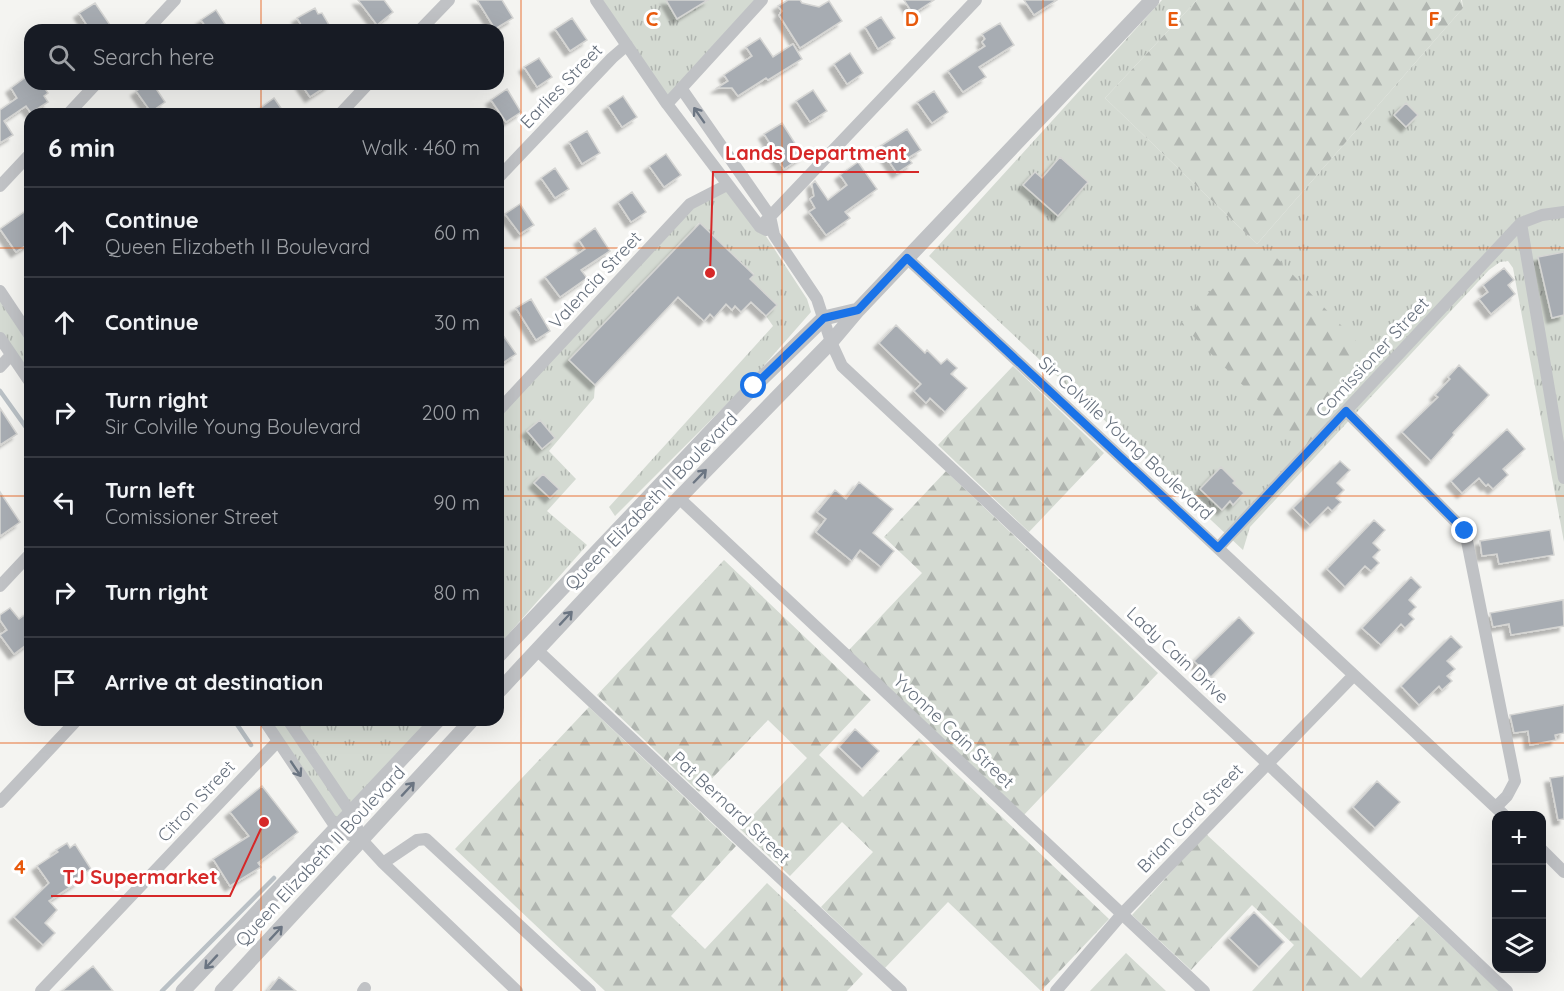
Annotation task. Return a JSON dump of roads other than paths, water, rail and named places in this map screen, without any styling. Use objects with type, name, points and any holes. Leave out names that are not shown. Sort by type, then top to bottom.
[{"type":"street","points":[[153,24],[175,0]]},
{"type":"street","points":[[426,24],[449,0]]},
{"type":"street","points":[[596,0],[667,104],[727,185],[760,227],[774,235]]},
{"type":"street","points":[[667,104],[762,0]]},
{"type":"street","points":[[760,227],[976,0]]},
{"type":"street","name":"Queen Elizabeth II Boulevard","points":[[504,686],[1152,0]]},
{"type":"street","name":"Earlies Street","points":[[504,172],[627,45]]},
{"type":"street","points":[[681,88],[770,216],[774,235]]},
{"type":"street","points":[[74,108],[90,90]]},
{"type":"street","points":[[346,108],[362,90]]},
{"type":"street","points":[[0,186],[24,160]]},
{"type":"street","name":"Valencia Street","points":[[504,405],[690,204],[727,185]]},
{"type":"street","name":"Comissioner Street","points":[[1218,548],[1521,223],[1542,215],[1564,212]]},
{"type":"street","points":[[1521,223],[1564,478]]},
{"type":"street","name":"Lady Cain Drive","points":[[774,235],[817,299],[831,342],[842,366],[1507,991]]},
{"type":"street","name":"Sir Colville Young Boulevard","points":[[907,258],[1500,811]]},
{"type":"street","points":[[0,291],[24,327]]},
{"type":"street","points":[[824,318],[858,310]]},
{"type":"street","name":"Queen Elizabeth II Boulevard","points":[[504,650],[754,386],[824,318]]},
{"type":"street","points":[[0,338],[24,373]]},
{"type":"street","points":[[0,367],[11,355]]},
{"type":"street","points":[[754,386],[771,404]]},
{"type":"street","points":[[1346,411],[1465,531],[1515,781],[1500,811]]},
{"type":"street","name":"Yvonne Cain Street","points":[[679,498],[1204,991]]},
{"type":"street","points":[[604,542],[622,559]]},
{"type":"street","points":[[0,586],[24,560]]},
{"type":"street","name":"Pat Bernard Street","points":[[537,650],[900,991]]},
{"type":"street","name":"Brian Card Street","points":[[1056,991],[1122,914],[1354,675]]},
{"type":"street","points":[[0,802],[71,726]]},
{"type":"street","points":[[268,726],[337,830],[362,840]]},
{"type":"street","points":[[292,726],[351,813],[362,840],[383,863],[517,991]]},
{"type":"street","name":"Queen Elizabeth II Boulevard","points":[[183,991],[337,830],[432,726]]},
{"type":"street","name":"Queen Elizabeth II Boulevard","points":[[222,991],[466,726]]},
{"type":"street","name":"Citron Street","points":[[40,991],[278,741]]},
{"type":"street","points":[[383,863],[417,840],[426,839],[590,991]]},
{"type":"street","points":[[1546,854],[1564,872]]},
{"type":"waterway","points":[[0,391],[24,425]]},
{"type":"waterway","points":[[238,726],[251,745]]},
{"type":"waterway","points":[[162,991],[274,878]]},
{"type":"place","name":"Lands Department","points":[[710,273]]},
{"type":"place","name":"TJ Supermarket","points":[[264,822]]}]
